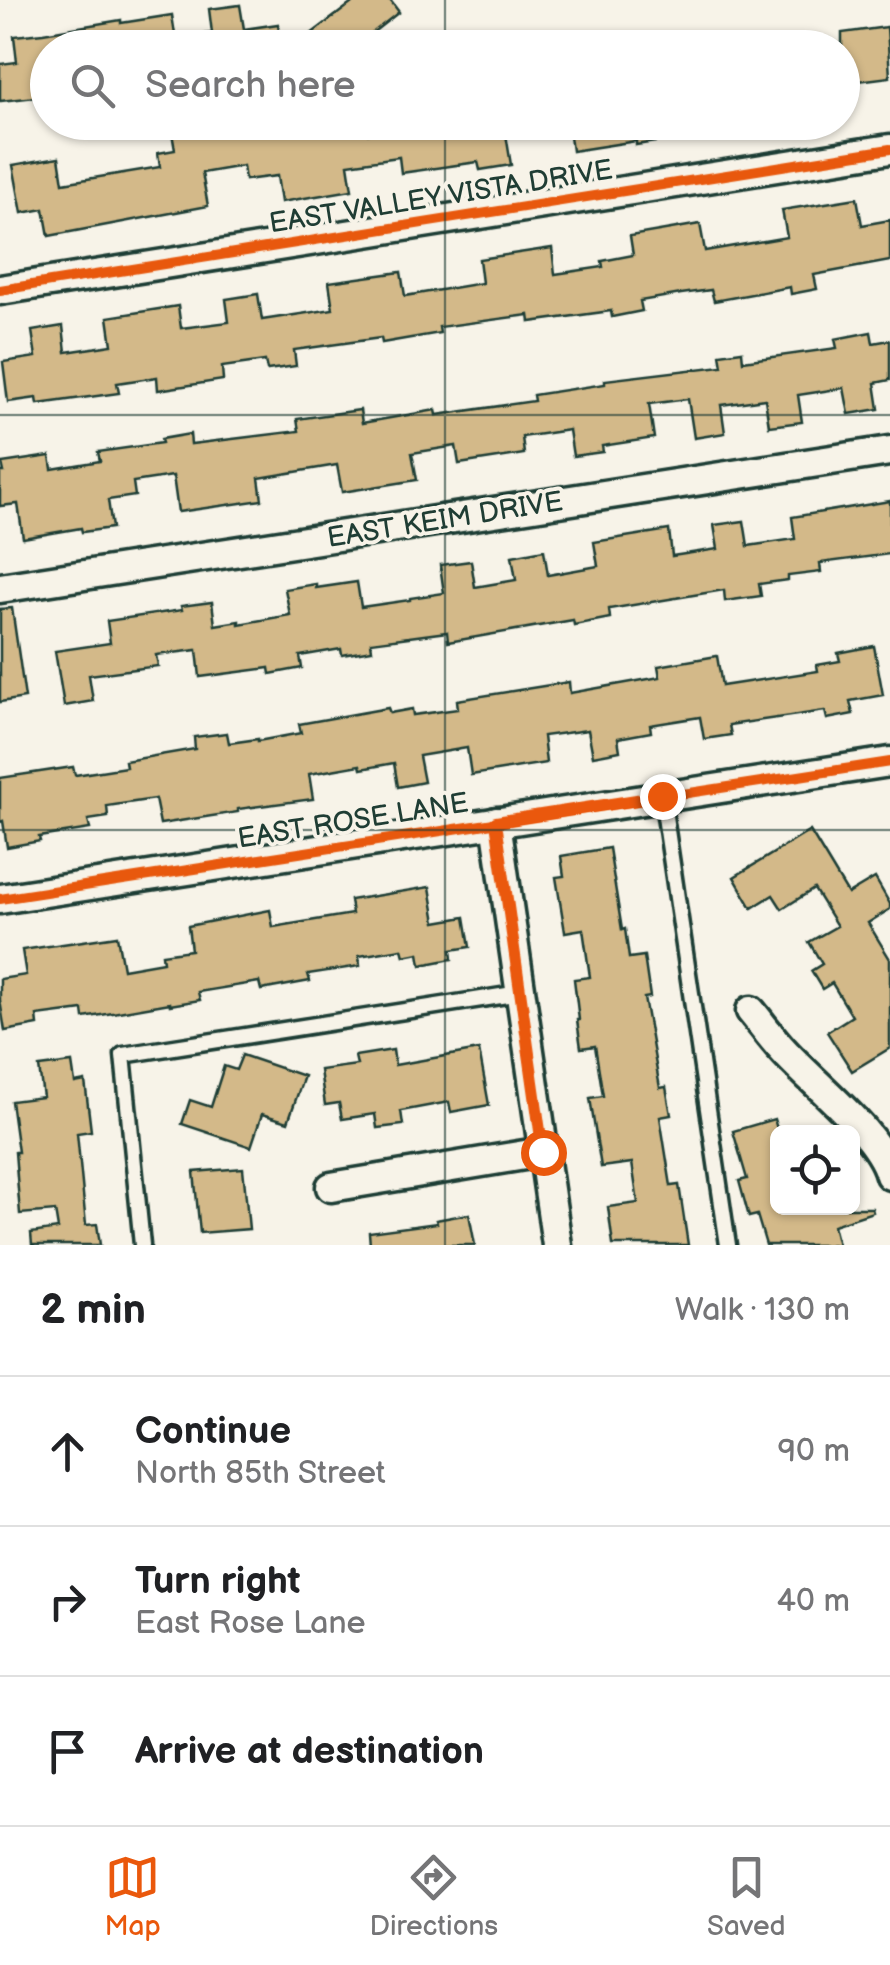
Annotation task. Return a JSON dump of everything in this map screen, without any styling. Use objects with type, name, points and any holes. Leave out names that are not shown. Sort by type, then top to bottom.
[{"type":"street","name":"EAST VALLEY VISTA DRIVE","points":[[0,290],[890,148]]},
{"type":"street","name":"EAST KEIM DRIVE","points":[[0,588],[890,452]]},
{"type":"street","name":"EAST ROSE LANE","points":[[0,899],[890,762]]},
{"type":"street","points":[[496,822],[556,1245]]},
{"type":"street","points":[[752,1011],[781,1048],[873,1142],[886,1161],[890,1176]]},
{"type":"street","points":[[331,1187],[543,1152]]},
{"type":"lane","points":[[662,796],[728,1245]]},
{"type":"lane","points":[[142,1245],[123,1056],[520,992]]},
{"type":"building","points":[[356,0],[390,0],[399,12],[376,30],[316,30]]},
{"type":"building","points":[[240,5],[244,29],[278,24],[279,30],[212,30],[209,9]]},
{"type":"building","points":[[172,15],[174,30],[61,30],[121,20]]},
{"type":"building","points":[[887,27],[890,77],[860,81],[860,31]]},
{"type":"building","points":[[30,34],[30,98],[0,101],[0,64],[17,62],[14,36]]},
{"type":"building","points":[[173,140],[507,140],[511,165],[480,170],[478,162],[401,173],[399,157],[348,164],[352,190],[281,202],[277,176],[245,180],[243,166],[202,173],[208,206],[49,236],[44,209],[22,213],[13,165],[59,157],[63,183],[160,167],[158,153],[175,150]]},
{"type":"building","points":[[570,140],[668,140],[636,145],[636,141],[572,151]]},
{"type":"building","points":[[857,198],[862,225],[890,220],[890,261],[814,275],[817,289],[791,294],[790,287],[714,301],[711,290],[640,301],[642,311],[612,317],[611,311],[530,322],[529,315],[439,327],[440,333],[382,343],[381,338],[294,350],[296,366],[267,370],[265,361],[222,367],[223,380],[158,390],[157,377],[117,383],[119,393],[38,404],[37,398],[8,402],[3,362],[36,357],[32,331],[63,326],[66,352],[112,345],[108,317],[178,306],[181,328],[229,322],[226,299],[258,294],[262,320],[333,309],[329,282],[401,272],[405,296],[482,283],[479,259],[552,248],[555,274],[603,267],[602,261],[633,255],[630,236],[700,224],[705,251],[787,237],[782,210]]},
{"type":"building","points":[[871,332],[873,343],[890,340],[890,380],[875,383],[879,409],[849,414],[844,388],[798,395],[802,422],[769,426],[765,399],[721,405],[725,433],[694,438],[688,399],[649,404],[654,438],[602,446],[603,452],[573,456],[569,430],[522,437],[524,454],[459,464],[456,446],[412,453],[417,480],[342,492],[337,465],[259,478],[262,500],[178,512],[173,476],[133,482],[135,496],[108,500],[112,528],[82,532],[81,528],[23,538],[18,504],[0,506],[2,463],[50,456],[52,469],[100,461],[98,452],[162,443],[161,439],[190,434],[191,444],[299,431],[297,419],[360,410],[362,423],[436,410],[437,415],[534,401],[533,395],[605,384],[605,380],[722,366],[720,354],[742,351],[743,361],[837,348],[835,339]]},
{"type":"building","points":[[890,501],[890,554],[820,563],[821,572],[759,584],[761,596],[725,601],[724,590],[609,609],[610,618],[574,625],[573,620],[448,642],[447,632],[371,642],[372,650],[342,655],[341,649],[300,656],[302,668],[270,674],[269,668],[200,677],[197,650],[156,655],[158,666],[89,675],[93,701],[64,706],[55,651],[110,643],[107,621],[212,602],[215,625],[290,615],[285,589],[316,584],[316,588],[357,582],[361,607],[410,600],[444,593],[440,565],[471,561],[475,587],[516,580],[512,556],[544,550],[548,575],[598,566],[594,542],[669,530],[672,556],[718,549],[714,525],[744,521],[748,546],[795,539],[792,517]]},
{"type":"building","points":[[12,608],[25,698],[0,702],[0,609]]},
{"type":"building","points":[[874,646],[883,695],[850,701],[853,714],[827,719],[825,711],[729,725],[731,735],[704,739],[700,717],[650,725],[651,732],[618,738],[620,751],[593,756],[588,730],[543,736],[546,763],[471,775],[467,748],[419,756],[424,782],[398,787],[394,763],[361,769],[360,765],[309,774],[313,799],[160,824],[155,799],[107,806],[108,817],[88,820],[90,829],[7,847],[3,821],[0,822],[0,778],[73,767],[75,775],[126,767],[125,761],[195,749],[194,737],[227,733],[229,743],[258,741],[301,733],[299,724],[388,708],[390,713],[412,709],[413,715],[458,709],[457,700],[569,682],[570,693],[660,677],[658,666],[717,656],[722,686],[818,671],[817,665],[840,661],[838,653]]},
{"type":"building","points":[[810,831],[848,894],[875,878],[890,904],[890,909],[868,923],[890,959],[890,1048],[852,1071],[827,1032],[852,1016],[832,983],[822,989],[811,971],[822,964],[809,942],[837,926],[814,889],[782,909],[773,895],[752,908],[734,877]]},
{"type":"building","points":[[609,848],[629,958],[644,956],[650,997],[644,998],[660,1088],[666,1087],[671,1115],[660,1117],[671,1186],[679,1185],[688,1245],[613,1245],[608,1207],[638,1203],[632,1163],[601,1167],[590,1098],[603,1096],[595,1046],[581,1048],[577,1020],[574,979],[590,977],[583,929],[565,932],[556,877],[564,876],[561,856]]},
{"type":"building","points":[[430,887],[436,922],[465,917],[470,947],[451,950],[452,959],[421,965],[419,953],[404,956],[402,949],[359,956],[360,966],[308,974],[310,981],[261,990],[259,982],[198,992],[200,1000],[84,1018],[83,1010],[37,1016],[38,1025],[5,1031],[0,979],[26,975],[22,950],[117,936],[123,969],[163,962],[162,954],[191,950],[188,926],[270,910],[273,927],[352,914],[350,900]]},
{"type":"building","points":[[393,1050],[395,1065],[479,1050],[489,1105],[451,1112],[449,1102],[401,1111],[403,1125],[377,1128],[375,1114],[342,1119],[339,1103],[325,1105],[320,1070],[357,1065],[355,1056]]},
{"type":"building","points":[[242,1055],[304,1076],[288,1122],[262,1114],[251,1147],[182,1124],[190,1100],[211,1107],[224,1066],[236,1070]]},
{"type":"building","points":[[72,1063],[75,1083],[85,1081],[91,1131],[77,1133],[86,1225],[97,1224],[100,1245],[32,1245],[31,1233],[58,1229],[55,1211],[20,1214],[11,1101],[43,1097],[39,1067]]},
{"type":"building","points":[[774,1119],[776,1125],[770,1125],[770,1215],[860,1215],[860,1208],[872,1208],[873,1212],[833,1225],[838,1245],[766,1245],[757,1215],[749,1217],[739,1181],[747,1179],[733,1131]]},
{"type":"building","points":[[243,1168],[249,1229],[200,1233],[194,1172]]},
{"type":"building","points":[[469,1214],[475,1245],[370,1245],[369,1232],[437,1223],[436,1220]]},
{"type":"cycle path","points":[[0,290],[890,149]]},
{"type":"cycle path","points":[[0,899],[890,762]]},
{"type":"route","points":[[543,1152],[496,822],[662,796]]}]
